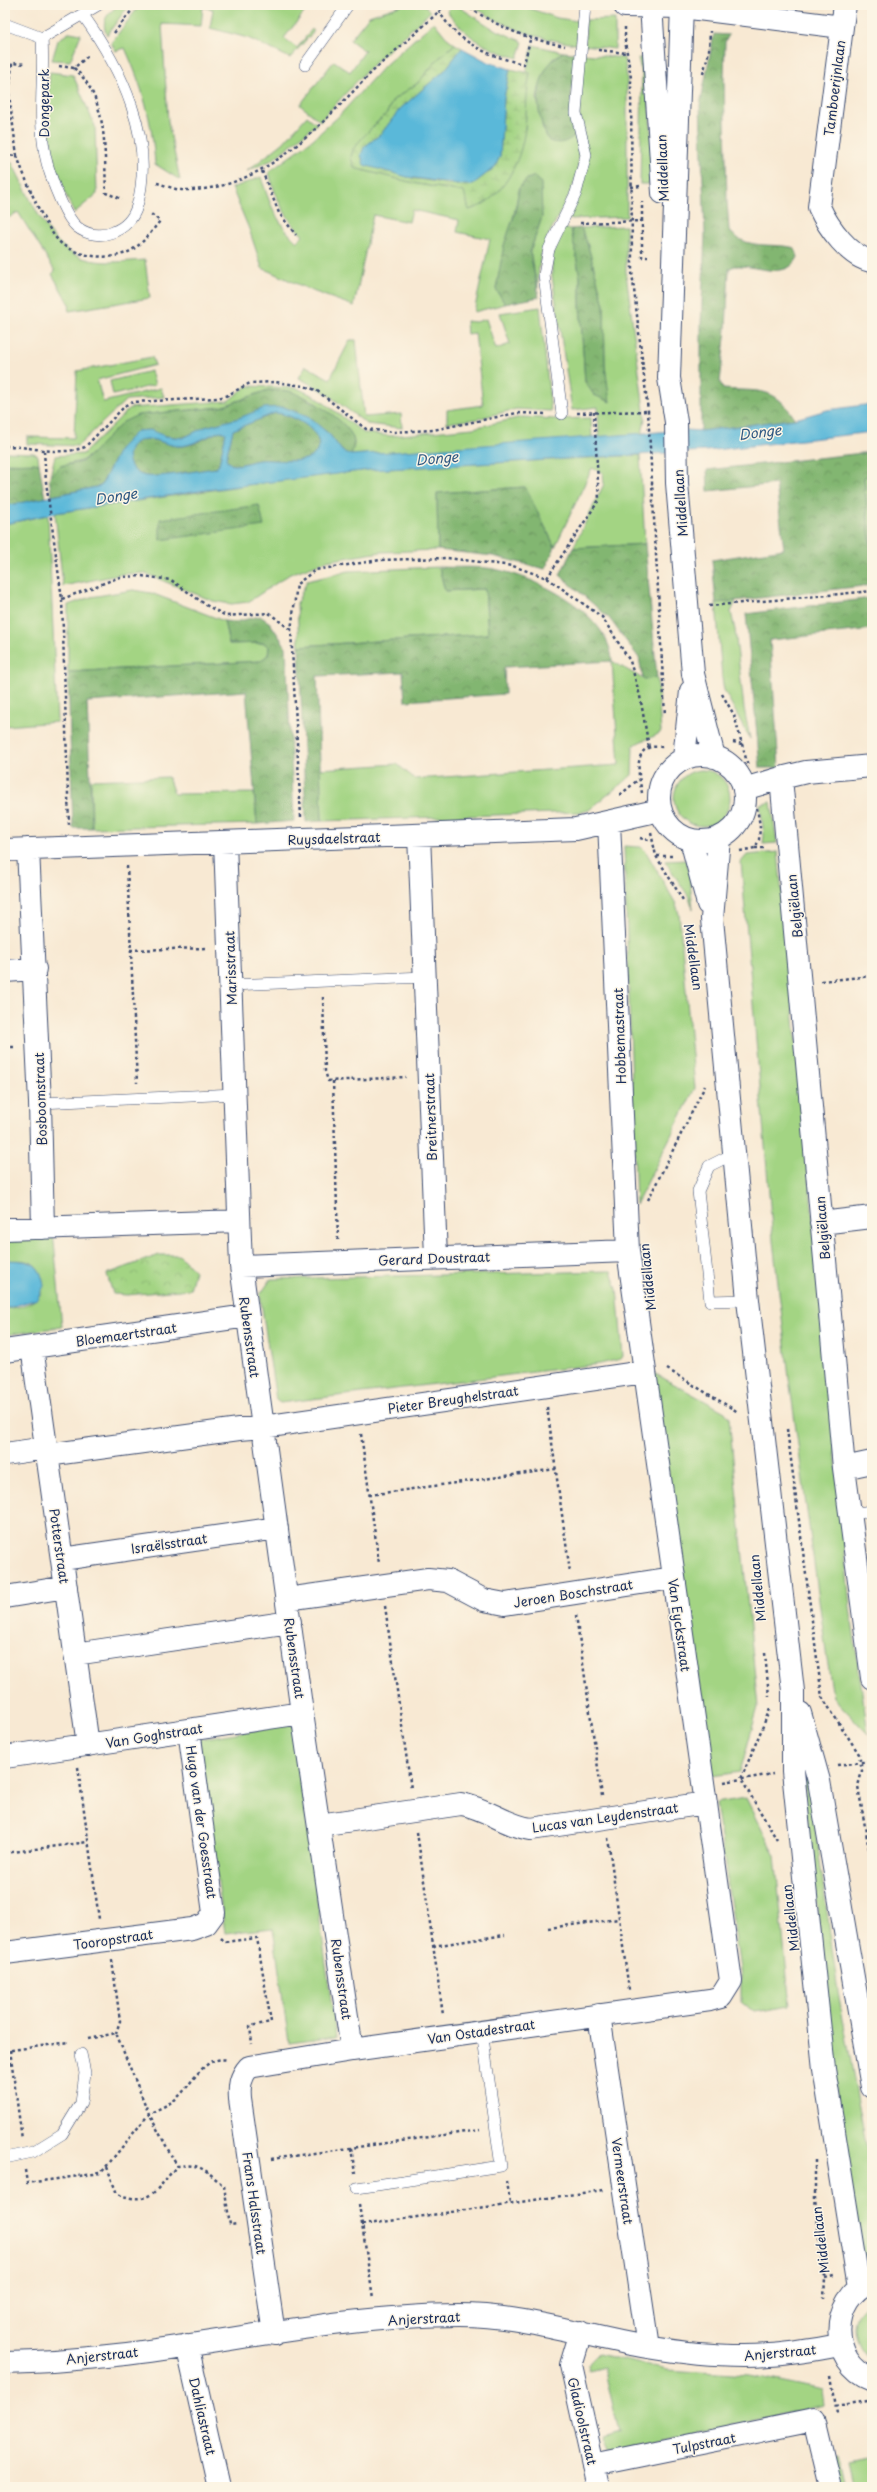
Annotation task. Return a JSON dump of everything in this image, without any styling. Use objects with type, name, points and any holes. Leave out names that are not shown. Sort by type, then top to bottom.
[{"type":"street","points":[[621,5],[652,6]]},
{"type":"street","points":[[842,26],[845,5]]},
{"type":"street","name":"Tamboerijnlaan","points":[[652,6],[682,6],[842,26],[819,207],[827,226],[862,260],[872,261]]},
{"type":"street","name":"Middellaan","points":[[652,6],[653,56],[660,125],[669,332]]},
{"type":"street","name":"Middellaan","points":[[682,6],[669,332],[669,378],[676,422],[677,483],[693,674],[714,757]]},
{"type":"street","name":"Middellaan","points":[[684,758],[693,674]]},
{"type":"street","points":[[698,755],[714,757],[725,762],[749,787],[743,811],[732,830],[726,845],[691,840],[677,834],[665,821],[653,812],[660,786],[673,766],[684,758],[698,755]]},
{"type":"street","points":[[749,787],[806,772],[872,766]]},
{"type":"street","name":"Belgiëlaan","points":[[782,778],[844,1468],[849,1516],[872,1678]]},
{"type":"street","name":"Ruysdaelstraat","points":[[5,850],[576,829],[653,812]]},
{"type":"street","name":"Hobbemastraat","points":[[609,822],[628,1251]]},
{"type":"street","name":"Breitnerstraat","points":[[419,835],[436,1257]]},
{"type":"street","name":"Middellaan","points":[[691,840],[712,919],[748,1300],[793,1691],[793,1771],[823,2062],[866,2285]]},
{"type":"street","name":"Marisstraat","points":[[225,842],[241,1266]]},
{"type":"street","name":"Middellaan","points":[[712,919],[726,845]]},
{"type":"street","name":"Bosboomstraat","points":[[28,849],[35,969],[43,1228]]},
{"type":"street","points":[[5,971],[35,969]]},
{"type":"street","points":[[821,1223],[872,1217]]},
{"type":"street","points":[[5,1229],[239,1221]]},
{"type":"street","name":"Gerard Doustraat","points":[[241,1266],[436,1257],[628,1251]]},
{"type":"street","name":"Van Eyckstraat","points":[[628,1251],[653,1369],[673,1578],[731,1982],[721,1997]]},
{"type":"street","name":"Rubensstraat","points":[[241,1266],[302,1713],[352,2050]]},
{"type":"street","name":"Bloemaertstraat","points":[[5,1351],[247,1316]]},
{"type":"street","name":"Potterstraat","points":[[32,1347],[75,1654],[81,1746]]},
{"type":"street","name":"Pieter Breughelstraat","points":[[5,1454],[47,1451],[263,1427],[653,1369]]},
{"type":"street","points":[[844,1468],[872,1462]]},
{"type":"street","name":"Israëlsstraat","points":[[62,1559],[277,1528]]},
{"type":"street","name":"Jeroen Boschstraat","points":[[286,1599],[428,1579],[448,1581],[484,1600],[505,1604],[673,1578]]},
{"type":"street","points":[[5,1598],[66,1587]]},
{"type":"street","points":[[75,1654],[290,1622]]},
{"type":"street","name":"Middellaan","points":[[793,1691],[818,1781],[872,2087]]},
{"type":"street","name":"Van Goghstraat","points":[[5,1757],[302,1713]]},
{"type":"street","name":"Hugo van der Goesstraat","points":[[190,1730],[210,1918]]},
{"type":"street","name":"Lucas van Leydenstraat","points":[[319,1825],[461,1804],[477,1806],[519,1827],[531,1829],[706,1803]]},
{"type":"street","name":"Tooropstraat","points":[[5,1953],[192,1929],[210,1918]]},
{"type":"street","name":"Van Ostadestraat","points":[[249,2069],[352,2050],[721,1997]]},
{"type":"street","name":"Vermeerstraat","points":[[599,2015],[648,2347]]},
{"type":"street","name":"Frans Halsstraat","points":[[249,2069],[239,2084],[240,2099],[274,2334]]},
{"type":"street","points":[[866,2285],[843,2309],[834,2346],[859,2372],[871,2382]]},
{"type":"street","name":"Anjerstraat","points":[[5,2363],[128,2353],[376,2320],[461,2315],[518,2319],[648,2347],[742,2356],[770,2355],[834,2346]]},
{"type":"street","name":"Gladioolstraat","points":[[581,2332],[571,2366],[598,2487]]},
{"type":"street","name":"Dahliastraat","points":[[187,2345],[219,2487]]},
{"type":"street","name":"Tulpstraat","points":[[593,2465],[814,2420],[830,2487]]},
{"type":"lane","points":[[305,65],[348,5]]},
{"type":"lane","points":[[562,414],[544,275],[549,249],[576,193],[586,155],[576,113],[585,5]]},
{"type":"lane","points":[[5,24],[42,38],[96,6]]},
{"type":"lane","name":"Dongepark","points":[[42,38],[44,65],[41,110],[44,151],[50,173],[69,215],[76,226],[84,231],[107,234],[118,231],[126,226],[137,206],[141,179],[142,153],[132,108],[103,43],[83,15]]},
{"type":"lane","points":[[231,985],[425,977]]},
{"type":"lane","points":[[40,1103],[235,1094]]},
{"type":"lane","points":[[733,1154],[709,1166],[698,1191],[710,1301],[748,1300]]},
{"type":"lane","points":[[849,1516],[872,1510]]},
{"type":"lane","points":[[357,2188],[501,2166],[482,2031]]},
{"type":"lane","points":[[5,2158],[33,2152],[62,2134],[81,2103],[85,2073],[81,2054]]},
{"type":"path","points":[[436,5],[439,12],[455,33],[476,49],[499,59],[524,64],[530,40],[494,24],[465,5]]},
{"type":"path","points":[[141,179],[182,190],[215,188],[262,171],[313,134],[373,72],[445,5]]},
{"type":"path","points":[[627,53],[631,78],[632,272],[649,424],[665,717]]},
{"type":"path","points":[[5,155],[17,156],[30,191],[52,230],[62,244],[78,253],[92,255],[118,255],[130,252],[141,243],[160,221],[137,206],[106,192],[104,131],[94,96],[80,73],[74,68]]},
{"type":"path","points":[[262,171],[280,213],[296,235]]},
{"type":"path","points":[[561,223],[642,221],[642,257],[648,257]]},
{"type":"path","points":[[5,446],[22,446],[44,451],[67,452],[85,447],[117,414],[133,402],[217,398],[226,396],[244,384],[250,383],[275,382],[304,386],[316,390],[366,429],[392,432],[433,430],[518,413],[562,414],[648,411]]},
{"type":"path","points":[[302,839],[291,630],[298,584],[315,570],[380,560],[447,558],[512,566],[547,578],[600,500],[596,423],[594,412]]},
{"type":"path","points":[[44,451],[46,482],[62,599],[69,848]]},
{"type":"path","points":[[62,599],[120,577],[142,576],[171,580],[206,605],[226,616],[269,613],[291,630]]},
{"type":"path","name":"Middellaan","points":[[547,578],[602,617],[630,661],[640,696],[649,748],[643,751],[640,757],[639,779],[653,812],[656,856],[687,906]]},
{"type":"path","points":[[702,607],[872,591]]},
{"type":"path","points":[[665,739],[665,746]]},
{"type":"path","points":[[726,845],[755,848],[759,840],[760,826],[749,787],[742,744]]},
{"type":"path","points":[[126,846],[138,1098]]},
{"type":"path","points":[[130,950],[229,947]]},
{"type":"path","points":[[801,983],[872,976]]},
{"type":"path","points":[[323,982],[325,1071],[328,1081],[429,1076]]},
{"type":"path","points":[[647,1202],[706,1086],[705,1078]]},
{"type":"path","points":[[333,1081],[339,1262]]},
{"type":"path","points":[[653,1369],[738,1410],[739,1418]]},
{"type":"path","points":[[544,1386],[632,2010]]},
{"type":"path","points":[[358,1413],[446,2036]]},
{"type":"path","points":[[786,1421],[822,1697],[859,1754],[862,1771],[858,1786],[872,1867]]},
{"type":"path","points":[[370,1495],[556,1469]]},
{"type":"path","points":[[764,1645],[770,1700]]},
{"type":"path","points":[[771,1708],[741,1779],[781,1847]]},
{"type":"path","points":[[81,1746],[88,1842],[120,2021],[116,2033],[149,2114],[177,2166]]},
{"type":"path","points":[[5,1853],[88,1842]]},
{"type":"path","points":[[10,2050],[27,2184],[101,2173],[108,2167],[149,2114],[178,2098],[208,2064],[220,2059],[231,2061],[249,2069],[250,2026],[272,2022],[258,1938],[225,1942],[210,1918]]},
{"type":"path","points":[[548,1928],[619,1919]]},
{"type":"path","points":[[433,1946],[505,1935]]},
{"type":"path","points":[[5,2051],[78,2041],[116,2033]]},
{"type":"path","points":[[78,2041],[81,2054]]},
{"type":"path","points":[[249,2162],[495,2127]]},
{"type":"path","points":[[351,2148],[376,2320]]},
{"type":"path","name":"Middellaan","points":[[815,2155],[815,2200],[825,2277],[824,2307]]},
{"type":"path","points":[[108,2167],[117,2194],[133,2200],[152,2196],[177,2166],[193,2164],[206,2171],[224,2186],[230,2225],[258,2221]]},
{"type":"path","points":[[501,2166],[507,2179],[510,2204]]},
{"type":"path","points":[[362,2225],[624,2187]]},
{"type":"path","points":[[834,2346],[835,2406],[838,2420]]},
{"type":"path","points":[[835,2406],[872,2401]]},
{"type":"green space","points":[[119,5],[129,5],[107,35],[104,26],[106,18]]},
{"type":"green space","points":[[140,5],[304,5],[307,9],[284,38],[297,48],[312,29],[314,31],[290,58],[248,38],[210,28],[213,9],[203,7],[201,26],[162,24],[168,122],[180,180],[155,164],[152,133],[146,104],[137,77],[125,48],[116,51],[111,43]]},
{"type":"green space","points":[[403,5],[425,5],[430,12],[369,68],[320,121],[300,105],[334,61],[350,72],[365,51],[350,40],[369,16]]},
{"type":"green space","points":[[452,5],[456,5],[492,28],[523,42],[518,58],[496,51],[470,35],[447,11]]},
{"type":"green space","points":[[471,5],[520,5],[557,18],[578,21],[576,44],[548,39],[521,31],[496,20]]},
{"type":"green space","points":[[615,19],[615,49],[585,45],[586,20]]},
{"type":"green space","points":[[434,22],[446,37],[455,44],[437,60],[418,83],[393,100],[387,113],[371,128],[355,168],[418,184],[464,192],[525,129],[525,97],[530,73],[526,72],[533,45],[563,52],[554,58],[539,88],[537,98],[543,130],[577,134],[579,151],[578,165],[571,190],[546,241],[542,253],[539,265],[538,289],[530,252],[542,217],[519,188],[496,289],[505,304],[474,312],[490,239],[457,232],[459,220],[412,210],[409,222],[373,215],[354,306],[315,292],[262,268],[249,229],[232,188],[261,177],[274,212],[284,228],[297,242],[303,236],[291,222],[282,207],[274,190],[269,172],[312,140],[338,117],[385,65]]},
{"type":"green space","points":[[70,32],[81,34],[70,61],[52,60],[58,40]]},
{"type":"green space","points":[[714,34],[729,35],[725,42],[724,81],[729,230],[743,241],[760,245],[787,246],[795,248],[798,257],[792,265],[784,269],[774,270],[735,266],[729,269],[726,329],[720,382],[723,389],[765,392],[772,395],[780,400],[795,419],[701,431],[701,325],[705,234],[700,105]]},
{"type":"green space","points":[[455,44],[462,48],[445,70],[400,109],[381,134],[364,147],[407,177],[448,184],[472,185],[495,167],[500,156],[504,98],[510,69],[530,73],[523,140],[515,166],[500,189],[491,198],[481,205],[469,210],[464,192],[418,184],[354,168],[351,157],[353,149],[387,113],[393,100],[418,83],[437,60]]},
{"type":"green space","points":[[563,52],[575,53],[571,100],[577,134],[567,141],[557,143],[549,141],[540,117],[538,105],[541,80],[546,69],[553,60]]},
{"type":"green space","points":[[584,54],[624,58],[627,76],[627,217],[568,219],[582,189],[579,100]]},
{"type":"green space","points":[[638,58],[646,58],[653,160],[649,184],[640,184],[642,75]]},
{"type":"green space","points":[[50,72],[73,75],[95,126],[97,194],[74,213],[59,177],[51,144],[48,110]]},
{"type":"green space","points":[[307,116],[317,124],[272,160],[247,171],[283,143]]},
{"type":"green space","points":[[5,161],[12,163],[42,221],[63,247],[76,255],[90,260],[118,262],[145,260],[150,298],[69,311],[68,308],[70,306],[52,274],[55,271],[18,212],[5,220]]},
{"type":"green space","points":[[535,176],[541,183],[542,217],[530,252],[539,297],[505,304],[496,289],[504,245],[515,213],[519,188],[527,179]]},
{"type":"green space","points":[[626,226],[626,273],[645,418],[642,435],[599,437],[598,407],[572,410],[552,276],[552,254],[563,228],[571,229],[580,277],[580,305],[585,382],[609,402],[605,366],[604,305],[588,246],[581,228]]},
{"type":"green space","points":[[581,228],[588,246],[604,305],[605,366],[610,402],[594,395],[585,382],[580,305],[580,277],[571,229]]},
{"type":"green space","points":[[540,307],[551,411],[516,409],[477,419],[447,423],[447,410],[483,405],[475,333],[467,334],[466,321],[476,322],[486,319],[496,349],[510,344],[500,313]]},
{"type":"green space","points":[[350,340],[356,340],[364,417],[401,414],[402,428],[367,424],[323,391],[299,378],[306,366],[330,379]]},
{"type":"green space","points":[[152,357],[155,365],[97,380],[103,402],[161,388],[164,397],[126,400],[78,446],[27,444],[27,437],[74,438],[77,371]]},
{"type":"green space","points":[[151,371],[155,385],[113,395],[110,381]]},
{"type":"green space","points":[[247,386],[297,388],[316,397],[364,433],[391,436],[473,428],[522,417],[555,419],[591,418],[592,438],[351,455],[354,443],[351,434],[312,400],[288,391],[268,390],[221,407],[138,415],[89,456],[81,461],[60,466],[50,477],[55,456],[83,454],[130,408],[228,401]]},
{"type":"green space","points":[[268,390],[289,391],[306,398],[328,411],[346,427],[352,435],[354,443],[351,455],[342,451],[330,435],[310,418],[284,407],[205,427],[183,438],[165,436],[150,430],[137,431],[120,448],[101,486],[52,496],[49,478],[60,466],[81,462],[123,422],[138,415],[221,407]]},
{"type":"green space","points":[[275,413],[288,416],[309,427],[317,438],[319,445],[316,452],[303,460],[259,460],[235,465],[229,463],[226,458],[233,430]]},
{"type":"green space","points":[[220,431],[226,433],[219,464],[216,468],[170,475],[146,476],[139,474],[134,470],[128,460],[131,448],[135,443],[141,440],[146,439],[183,446],[197,442]]},
{"type":"green space","points":[[5,452],[34,453],[38,456],[39,464],[5,463]]},
{"type":"green space","points":[[872,452],[872,475],[864,477],[872,560],[872,585],[716,603],[712,560],[784,549],[776,484],[708,491],[707,470]]},
{"type":"green space","points":[[640,455],[645,544],[573,548],[604,484],[603,473],[592,468],[555,547],[525,487],[437,493],[438,550],[381,552],[326,561],[290,574],[248,602],[231,604],[213,601],[144,573],[123,574],[63,586],[55,513],[268,482],[369,470]]},
{"type":"green space","points":[[5,464],[39,464],[45,498],[5,506]]},
{"type":"green space","points":[[872,475],[872,560],[864,476]]},
{"type":"green space","points":[[525,487],[555,547],[545,569],[493,556],[438,550],[437,493]]},
{"type":"green space","points":[[259,505],[264,526],[160,540],[160,519]]},
{"type":"green space","points":[[48,515],[57,722],[5,726],[5,524]]},
{"type":"green space","points":[[645,544],[657,678],[643,679],[639,658],[609,618],[560,575],[573,548]]},
{"type":"green space","points":[[439,567],[445,591],[485,589],[488,634],[299,646],[297,603],[307,581],[349,571]]},
{"type":"green space","points":[[439,567],[494,569],[511,573],[549,589],[568,600],[584,612],[598,627],[608,643],[612,661],[504,667],[505,694],[405,701],[403,672],[317,676],[322,821],[306,822],[299,646],[488,634],[485,589],[445,591]]},
{"type":"green space","points":[[133,590],[151,593],[224,621],[229,644],[264,643],[269,647],[268,655],[260,661],[68,672],[68,605],[91,597]]},
{"type":"green space","points":[[872,598],[872,629],[770,640],[779,768],[760,768],[746,614]]},
{"type":"green space","points":[[736,601],[731,612],[735,630],[744,708],[750,739],[724,690],[722,678],[716,603]]},
{"type":"green space","points":[[260,616],[270,623],[286,647],[294,821],[257,824],[246,691],[87,702],[92,828],[73,828],[68,672],[260,661],[268,655],[269,647],[264,643],[229,644],[224,621],[235,622]]},
{"type":"green space","points":[[612,661],[643,679],[657,678],[661,732],[633,746],[632,775],[589,810],[582,812],[322,821],[320,769],[397,764],[415,779],[619,765]]},
{"type":"green space","points":[[697,770],[707,770],[722,778],[728,787],[730,798],[728,809],[722,818],[707,826],[697,826],[686,821],[679,814],[674,803],[674,793],[679,782],[686,775]]},
{"type":"green space","points":[[168,777],[174,794],[254,793],[257,824],[92,828],[91,780]]},
{"type":"green space","points":[[771,802],[777,843],[763,844],[764,835],[760,805]]},
{"type":"green space","points":[[624,846],[641,847],[646,852],[676,904],[679,914],[695,1088],[636,1205]]},
{"type":"green space","points":[[778,852],[850,1607],[868,1734],[833,1697],[789,1378],[773,1241],[741,862],[747,855]]},
{"type":"green space","points":[[686,860],[689,870],[693,909],[689,897],[665,861]]},
{"type":"green space","points":[[53,1231],[62,1327],[5,1335],[5,1309],[30,1303],[40,1294],[43,1284],[38,1268],[30,1262],[5,1260],[5,1233]]},
{"type":"green space","points":[[159,1255],[179,1255],[195,1271],[190,1289],[127,1295],[113,1294],[107,1274]]},
{"type":"green space","points":[[611,1271],[617,1289],[623,1356],[621,1359],[600,1364],[280,1403],[276,1400],[260,1295],[271,1279]]},
{"type":"green space","points":[[654,1373],[725,1412],[729,1418],[758,1707],[740,1772],[712,1776]]},
{"type":"green space","points":[[293,1724],[336,2037],[289,2043],[273,1928],[225,1933],[198,1739]]},
{"type":"green space","points":[[799,1741],[809,1781],[838,1992],[872,2177],[872,2258],[859,2261],[847,2191]]},
{"type":"green space","points":[[746,1798],[775,1856],[790,2006],[754,2012],[741,2002],[741,1976],[716,1803]]},
{"type":"green space","points":[[872,1803],[872,1855],[869,1824]]},
{"type":"green space","points":[[872,2301],[872,2361],[865,2355],[860,2347],[855,2331],[859,2314],[864,2307]]},
{"type":"green space","points":[[598,2354],[666,2370],[750,2375],[823,2390],[825,2405],[615,2451],[608,2449],[603,2437],[619,2432],[604,2367],[588,2371],[587,2365]]},
{"type":"green space","points":[[839,2455],[846,2487],[839,2487],[833,2457]]},
{"type":"green space","points":[[872,2456],[872,2487],[855,2487],[849,2461]]},
{"type":"water","points":[[462,48],[488,62],[510,69],[504,98],[500,156],[495,167],[472,185],[465,185],[407,177],[364,165],[361,155],[364,147],[381,134],[400,109],[445,70]]},
{"type":"water","name":"Donge","points":[[872,404],[872,432],[706,451],[369,470],[206,490],[55,513],[5,524],[5,506],[101,486],[120,448],[137,431],[150,430],[165,436],[183,438],[205,427],[239,418],[264,408],[284,407],[310,418],[330,435],[342,451],[351,455],[686,430],[701,431],[795,419],[827,410]],"holes":[[[275,413],[288,416],[309,427],[317,438],[319,445],[316,452],[303,460],[259,460],[235,465],[229,463],[226,458],[233,430]],[[220,431],[226,433],[219,464],[216,468],[170,475],[146,476],[139,474],[134,470],[128,460],[131,448],[135,443],[141,440],[150,439],[182,446],[188,445]]]},
{"type":"water","points":[[5,1260],[26,1262],[36,1267],[42,1277],[44,1286],[37,1299],[5,1309]]}]
